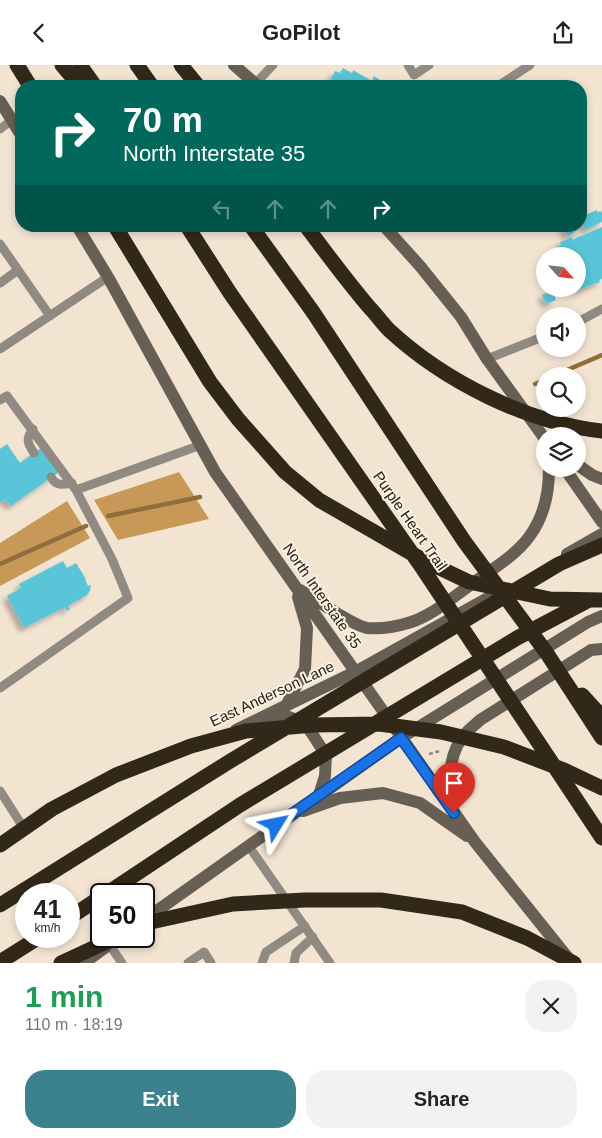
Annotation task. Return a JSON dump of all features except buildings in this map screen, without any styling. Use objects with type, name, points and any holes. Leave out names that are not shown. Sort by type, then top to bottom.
[{"type":"highway","points":[[17,65],[26,80]]},
{"type":"highway","points":[[62,65],[75,80]]},
{"type":"highway","points":[[80,65],[90,80]]},
{"type":"highway","points":[[137,65],[148,80]]},
{"type":"highway","points":[[181,65],[193,80]]},
{"type":"highway","points":[[119,232],[210,382],[266,452],[285,472],[319,499],[423,560],[469,582],[550,599],[602,600]]},
{"type":"highway","name":"Purple Heart Trail","points":[[190,232],[230,293],[422,569],[602,838]]},
{"type":"highway","points":[[256,232],[313,312],[464,541],[580,698],[602,738]]},
{"type":"highway","points":[[311,232],[354,289],[388,329],[416,352],[447,373],[501,402],[551,421],[602,431]]},
{"type":"highway","points":[[0,905],[232,760],[559,565],[602,545]]},
{"type":"highway","points":[[123,883],[240,805],[483,658],[517,638],[602,594]]},
{"type":"highway","points":[[580,698],[602,717]]},
{"type":"highway","points":[[0,845],[52,809],[116,775],[191,746],[246,731],[314,725],[379,724],[441,732],[504,747],[564,770],[602,788]]},
{"type":"highway","points":[[155,921],[233,904],[305,900],[381,899],[462,911],[527,938],[573,963]]},
{"type":"highway","points":[[5,960],[23,948]]},
{"type":"highway","points":[[61,963],[95,948]]},
{"type":"main road","points":[[234,65],[250,80]]},
{"type":"main road","points":[[0,95],[12,120]]},
{"type":"main road","points":[[0,101],[15,125]]},
{"type":"main road","name":"North Interstate 35","points":[[81,232],[108,277],[215,471],[475,842],[573,963]]},
{"type":"main road","points":[[389,232],[461,317],[487,359],[536,427]]},
{"type":"main road","points":[[586,471],[602,479]]},
{"type":"main road","points":[[296,588],[365,627],[386,628],[409,623],[434,611],[513,554],[529,537],[541,515],[548,496],[549,477]]},
{"type":"main road","points":[[571,477],[602,522]]},
{"type":"main road","name":"East Anderson Lane","points":[[0,837],[112,783],[255,722],[287,704],[355,672],[602,534]]},
{"type":"main road","points":[[287,704],[305,669],[307,629],[296,588]]},
{"type":"main road","points":[[155,912],[401,738],[588,622],[602,617]]},
{"type":"main road","points":[[454,813],[449,791],[453,757],[464,734],[480,720],[591,650],[602,649]]},
{"type":"main road","points":[[255,722],[286,716],[305,723],[326,755],[325,776],[319,795]]},
{"type":"main road","points":[[289,816],[340,798],[383,793],[420,803],[475,842]]},
{"type":"main road","points":[[84,963],[104,948]]},
{"type":"lane","points":[[260,80],[273,65]]},
{"type":"lane","points":[[408,65],[414,75],[429,65]]},
{"type":"lane","points":[[507,80],[530,65]]},
{"type":"lane","points":[[0,129],[12,120]]},
{"type":"lane","points":[[0,244],[50,316]]},
{"type":"lane","points":[[0,283],[18,270]]},
{"type":"lane","points":[[0,349],[108,277]]},
{"type":"lane","points":[[586,318],[602,309]]},
{"type":"lane","points":[[487,359],[536,340]]},
{"type":"lane","points":[[0,400],[7,396],[74,487],[112,559],[128,598],[0,688]]},
{"type":"lane","points":[[33,429],[28,435],[28,444],[34,453]]},
{"type":"lane","points":[[51,477],[54,482],[74,487],[200,445]]},
{"type":"lane","points":[[0,791],[24,827]]},
{"type":"lane","points":[[248,845],[330,963]]},
{"type":"lane","points":[[262,963],[266,952],[305,926]]},
{"type":"lane","points":[[294,963],[296,953],[313,937]]},
{"type":"lane","points":[[118,948],[122,963]]},
{"type":"lane","points":[[188,963],[204,952],[211,963]]},
{"type":"shaded area","points":[[179,472],[209,519],[118,540],[94,500]]},
{"type":"shaded area","points":[[67,501],[90,538],[0,586],[0,543]]},
{"type":"waterway","points":[[574,367],[602,355]]},
{"type":"waterway","points":[[108,516],[200,497]]},
{"type":"waterway","points":[[0,564],[86,526]]},
{"type":"route","points":[[276,825],[401,738],[454,813]]}]
